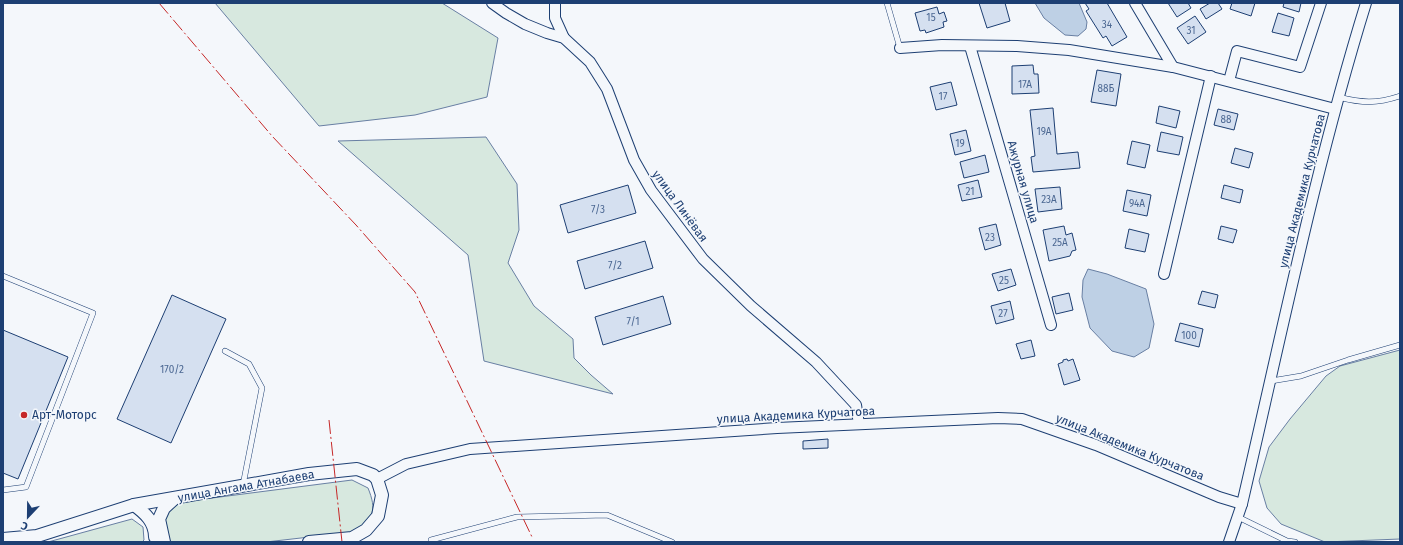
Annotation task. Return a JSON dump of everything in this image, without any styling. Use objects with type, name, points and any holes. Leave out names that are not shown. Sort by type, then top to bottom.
[{"type":"street","name":"улица Линёвая","points":[[492,3],[525,24],[564,38],[590,62],[607,89],[634,160],[651,190],[703,259],[751,306],[816,362],[856,405],[859,424]]},
{"type":"street","points":[[555,3],[555,18],[564,38]]},
{"type":"street","points":[[1135,3],[1173,67]]},
{"type":"street","points":[[1229,81],[1237,51],[1300,67],[1321,3]]},
{"type":"street","name":"улица Академика Курчатова","points":[[377,479],[406,464],[470,449],[777,428],[998,418],[1022,419],[1096,445],[1220,497],[1242,504],[1300,247],[1347,63],[1366,3]]},
{"type":"street","points":[[900,48],[942,45],[1017,46],[1069,50],[1173,67],[1335,109]]},
{"type":"street","name":"Ажурная улица","points":[[970,46],[1051,325]]},
{"type":"street","points":[[1164,274],[1211,76]]},
{"type":"street","name":"улица Ангама Атнабаева","points":[[3,539],[37,536],[134,505],[309,474],[356,469],[372,475],[377,479]]},
{"type":"street","points":[[310,542],[352,538],[366,530],[378,516],[382,495],[377,479]]},
{"type":"street","points":[[164,542],[159,519],[164,508],[175,498]]},
{"type":"street","points":[[1229,542],[1242,504]]},
{"type":"street","points":[[134,505],[145,513],[152,523],[155,531],[155,542]]},
{"type":"lane","points":[[887,3],[900,48]]},
{"type":"lane","points":[[1338,97],[1358,102],[1369,102],[1400,96]]},
{"type":"lane","points":[[3,276],[93,313],[26,487],[3,490]]},
{"type":"lane","points":[[1270,381],[1301,376],[1348,360],[1400,345]]},
{"type":"lane","points":[[225,351],[249,364],[262,388],[242,486]]},
{"type":"lane","points":[[431,540],[517,517],[607,515],[672,542]]},
{"type":"lane","points":[[1238,517],[1287,540],[1295,542]]},
{"type":"shaded area","points":[[215,3],[442,3],[498,38],[487,97],[415,115],[319,126]]},
{"type":"shaded area","points":[[486,137],[517,184],[519,230],[508,263],[534,306],[573,339],[574,358],[613,394],[484,361],[468,255],[338,141]]},
{"type":"shaded area","points":[[1400,350],[1400,539],[1325,542],[1281,524],[1267,508],[1259,481],[1269,447],[1326,376],[1340,366]]},
{"type":"shaded area","points":[[352,480],[368,488],[373,508],[372,513],[365,523],[353,532],[266,542],[171,542],[165,531],[164,523],[166,516],[170,509],[181,502]]},
{"type":"shaded area","points":[[132,519],[143,527],[144,540],[142,542],[48,542]]},
{"type":"water","points":[[1035,3],[1079,3],[1087,22],[1086,29],[1078,36],[1065,35],[1044,18]]},
{"type":"water","points":[[1088,269],[1107,274],[1146,289],[1154,324],[1149,348],[1134,357],[1112,351],[1090,328],[1082,297],[1083,280]]},
{"type":"building","points":[[979,3],[1005,3],[1010,21],[987,28]]},
{"type":"building","points":[[1085,3],[1107,3],[1127,37],[1112,46],[1106,36],[1103,38],[1086,11],[1089,9]]},
{"type":"building","points":[[1168,3],[1188,3],[1191,8],[1177,17]]},
{"type":"building","points":[[1210,3],[1218,3],[1222,9],[1206,19],[1200,9]]},
{"type":"building","points":[[1232,3],[1255,3],[1251,16],[1230,9]]},
{"type":"building","points":[[1284,3],[1301,3],[1299,12],[1283,7]]},
{"type":"building","points":[[937,7],[939,14],[944,12],[947,21],[943,22],[944,27],[926,33],[925,30],[920,31],[915,13]]},
{"type":"building","points":[[1278,13],[1294,18],[1289,36],[1272,32]]},
{"type":"building","points":[[1195,16],[1206,32],[1188,44],[1177,28]]},
{"type":"building","points":[[1033,65],[1034,74],[1038,74],[1039,93],[1012,94],[1012,66]]},
{"type":"building","points":[[1097,70],[1121,74],[1116,106],[1091,102]]},
{"type":"building","points":[[951,82],[957,105],[936,110],[930,87]]},
{"type":"building","points":[[1159,106],[1180,111],[1176,128],[1156,123]]},
{"type":"building","points":[[1053,108],[1057,154],[1078,152],[1080,168],[1033,172],[1031,157],[1035,156],[1030,110]]},
{"type":"building","points":[[1218,109],[1238,114],[1234,130],[1214,125]]},
{"type":"building","points":[[966,130],[971,151],[955,155],[950,134]]},
{"type":"building","points":[[1161,132],[1183,137],[1179,155],[1157,151]]},
{"type":"building","points":[[1132,141],[1150,145],[1145,168],[1127,164]]},
{"type":"building","points":[[1235,148],[1253,153],[1249,168],[1231,163]]},
{"type":"building","points":[[985,155],[989,172],[964,178],[960,162]]},
{"type":"building","points":[[978,180],[982,197],[962,201],[958,185]]},
{"type":"building","points":[[628,185],[636,213],[568,233],[560,205]]},
{"type":"building","points":[[1224,185],[1243,190],[1240,203],[1221,198]]},
{"type":"building","points":[[1060,187],[1062,209],[1038,212],[1035,189]]},
{"type":"building","points":[[1127,190],[1151,195],[1147,216],[1123,211]]},
{"type":"building","points":[[996,224],[1001,245],[985,250],[979,228]]},
{"type":"building","points":[[1064,226],[1066,235],[1072,233],[1076,250],[1072,251],[1070,256],[1049,261],[1043,230]]},
{"type":"building","points":[[1221,226],[1237,230],[1233,243],[1218,239]]},
{"type":"building","points":[[1129,229],[1149,234],[1145,252],[1125,248]]},
{"type":"building","points":[[645,241],[653,268],[585,289],[577,261]]},
{"type":"building","points":[[1011,269],[1016,285],[998,291],[992,274]]},
{"type":"building","points":[[1202,291],[1218,295],[1215,308],[1198,304]]},
{"type":"building","points":[[1069,293],[1073,310],[1056,314],[1052,297]]},
{"type":"building","points":[[172,295],[226,319],[171,443],[117,419]]},
{"type":"building","points":[[663,296],[671,324],[603,345],[595,317]]},
{"type":"building","points":[[1010,301],[1014,319],[996,324],[991,306]]},
{"type":"building","points":[[1180,323],[1203,329],[1199,347],[1175,341]]},
{"type":"building","name":"Арт-Моторс","points":[[3,330],[68,357],[18,479],[3,473]]},
{"type":"building","points":[[1031,340],[1035,356],[1021,359],[1016,344]]},
{"type":"building","points":[[1067,359],[1068,361],[1073,359],[1080,380],[1064,385],[1058,364]]},
{"type":"building","points":[[828,439],[828,448],[803,449],[803,441]]},
{"type":"power","points":[[159,3],[272,136],[356,225],[415,292],[532,537]]},
{"type":"power","points":[[329,420],[342,542]]},
{"type":"place","name":"Арт-Моторс","points":[[24,415]]}]
